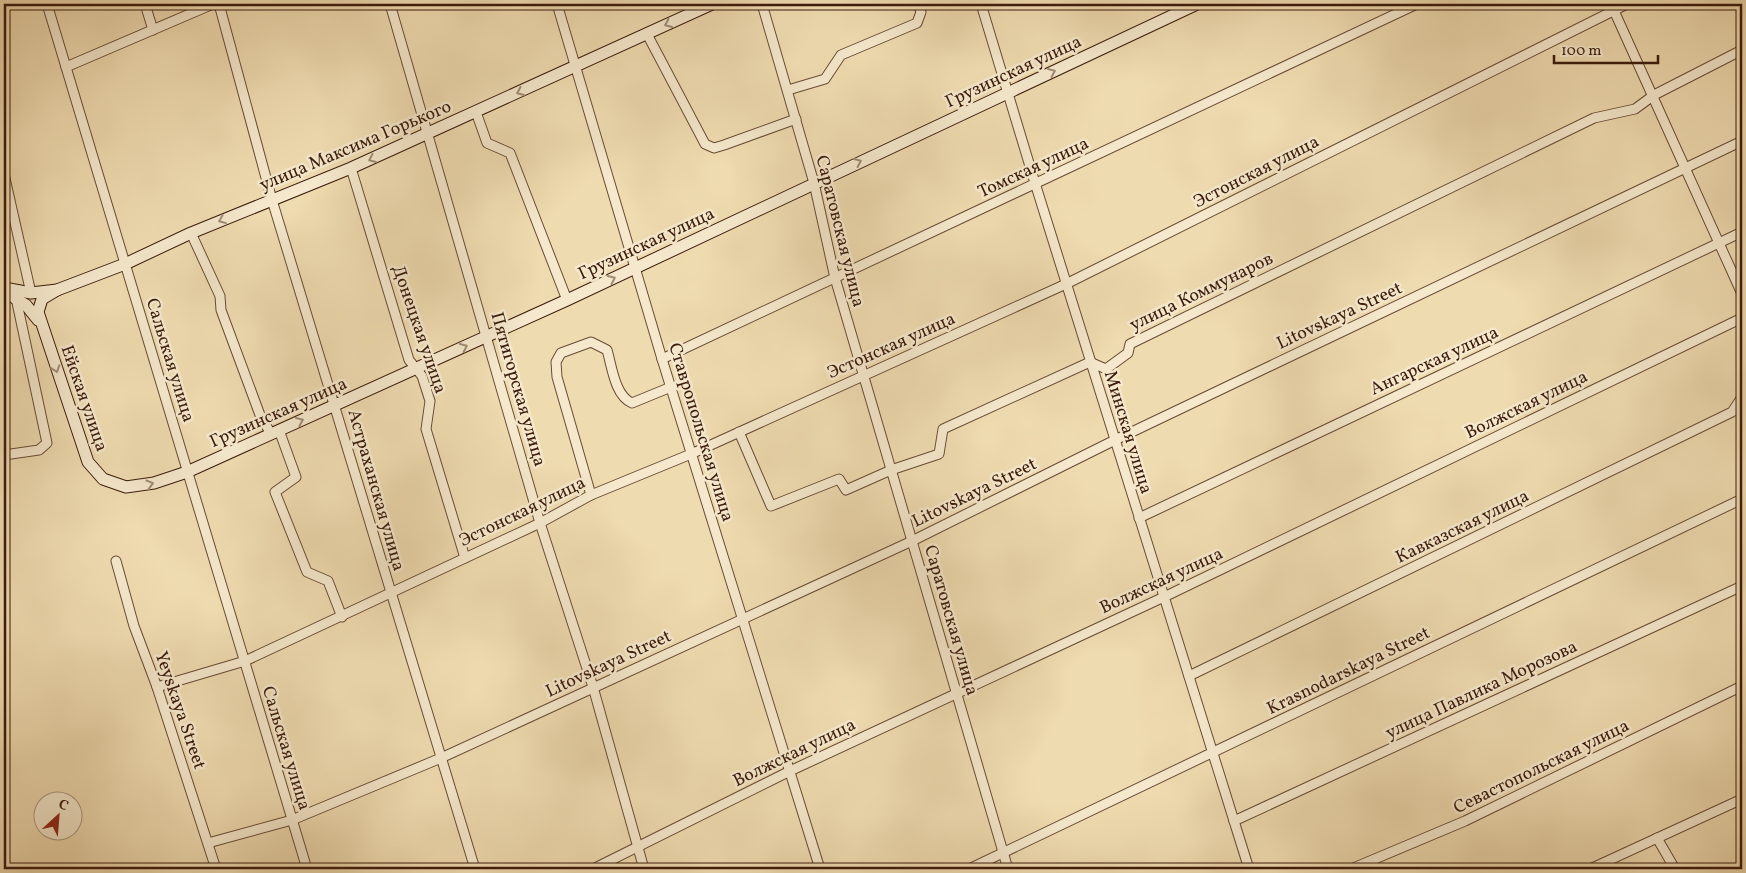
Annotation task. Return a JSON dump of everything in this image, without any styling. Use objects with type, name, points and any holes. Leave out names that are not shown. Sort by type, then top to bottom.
[{"type":"main road","name":"улица Максима Горького","points":[[4,290],[31,293],[57,290],[125,264],[191,233],[351,168],[712,4]]},
{"type":"main road","name":"Грузинская улица","points":[[104,480],[114,484],[138,487],[187,472],[488,337],[1197,4]]},
{"type":"main road","points":[[4,290],[26,304],[41,323]]},
{"type":"main road","points":[[41,323],[38,305],[48,294],[57,290]]},
{"type":"main road","name":"Ейская улица","points":[[41,323],[88,462],[104,480]]},
{"type":"street","name":"Сальская улица","points":[[48,4],[307,869]]},
{"type":"street","points":[[146,4],[153,30]]},
{"type":"street","points":[[66,67],[213,4]]},
{"type":"street","name":"Астраханская улица","points":[[219,4],[272,200],[475,869]]},
{"type":"street","name":"Пятигорская улица","points":[[390,4],[488,337],[540,524],[593,687],[644,869]]},
{"type":"street","name":"Ставропольская улица","points":[[558,4],[662,359],[820,869]]},
{"type":"street","name":"Саратовская улица","points":[[762,4],[814,183],[835,278],[1008,869]]},
{"type":"street","points":[[788,90],[825,79],[840,56],[917,23],[921,12],[918,4]]},
{"type":"street","name":"Минская улица","points":[[981,4],[1034,183],[1249,869]]},
{"type":"street","name":"Томская улица","points":[[662,359],[1417,4]]},
{"type":"street","name":"Эстонская улица","points":[[157,687],[245,661],[342,617],[390,592],[540,524],[591,494],[691,454],[1066,284],[1612,7],[1627,4]]},
{"type":"street","points":[[1612,7],[1654,95],[1742,294]]},
{"type":"street","points":[[647,34],[705,144],[714,148],[796,119]]},
{"type":"street","name":"улица Коммунаров","points":[[1090,362],[1106,369],[1128,353],[1130,344],[1594,118],[1635,109],[1654,95],[1742,50]]},
{"type":"street","points":[[476,112],[487,143],[510,152],[566,300]]},
{"type":"street","name":"Litovskaya Street","points":[[208,843],[292,820],[441,758],[743,620],[912,541],[1115,440],[1742,141]]},
{"type":"street","name":"Донецкая улица","points":[[351,168],[409,360],[422,376],[430,401],[426,429],[465,558]]},
{"type":"street","points":[[4,174],[31,293]]},
{"type":"street","name":"Ангарская улица","points":[[1139,518],[1742,232]]},
{"type":"street","points":[[191,233],[220,296],[221,310],[260,415],[275,432],[296,477],[275,492],[307,572],[328,582],[342,617]]},
{"type":"street","points":[[4,455],[39,450],[47,443],[16,298]]},
{"type":"street","name":"Волжская улица","points":[[593,869],[790,771],[1164,597],[1742,318]]},
{"type":"street","points":[[591,494],[558,377],[556,362],[561,353],[591,342],[607,350],[620,392],[626,400],[632,403],[671,387]]},
{"type":"street","points":[[739,432],[771,506],[839,479],[846,490],[891,470],[939,454],[943,429],[1090,362]]},
{"type":"street","name":"Кавказская улица","points":[[1189,676],[1732,412],[1742,397]]},
{"type":"street","name":"Krasnodarskaya Street","points":[[969,869],[1742,499]]},
{"type":"street","name":"Yeyskaya Street","points":[[116,561],[134,626],[157,687],[216,869]]},
{"type":"street","name":"улица Павлика Морозова","points":[[1234,821],[1742,586]]},
{"type":"street","name":"Севастопольская улица","points":[[1351,869],[1465,821],[1742,686]]},
{"type":"street","points":[[1590,869],[1742,799]]},
{"type":"street","points":[[1657,838],[1675,869]]}]
